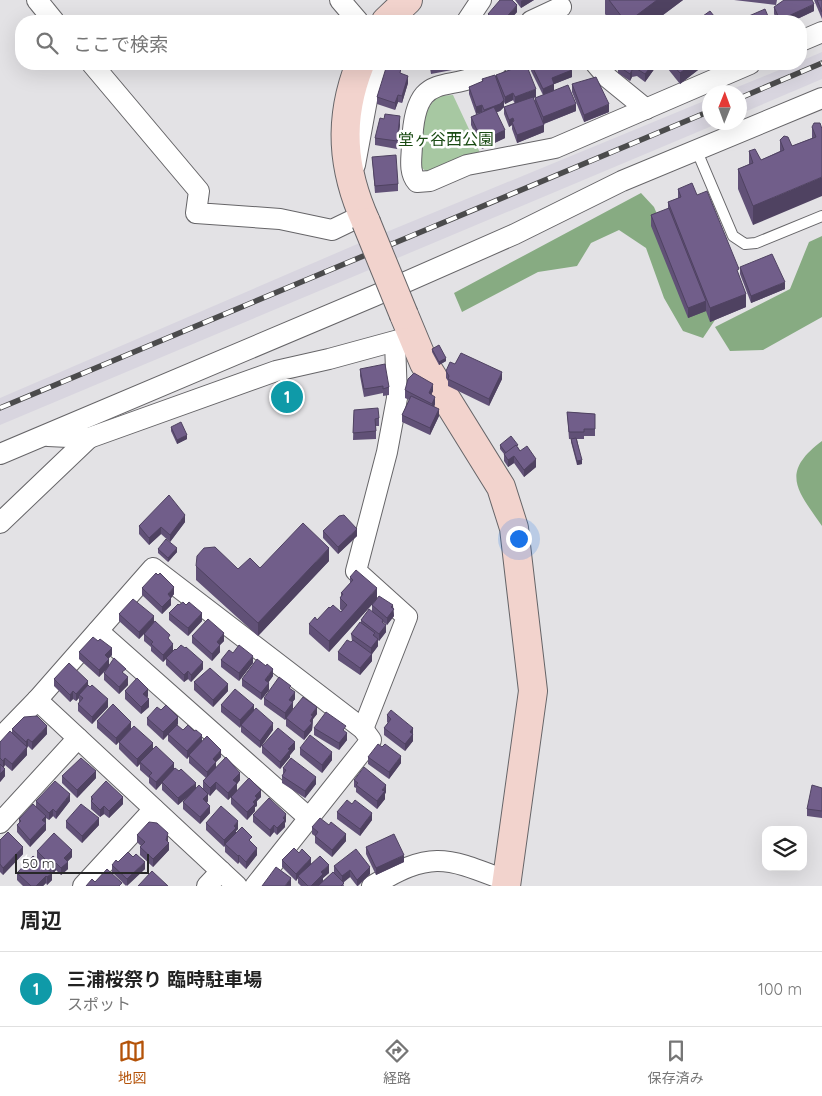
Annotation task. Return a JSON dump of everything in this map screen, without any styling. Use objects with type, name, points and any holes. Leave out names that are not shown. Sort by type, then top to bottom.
[{"type":"street","points":[[36,0],[49,15]]},
{"type":"street","points":[[340,0],[353,15]]},
{"type":"street","points":[[392,15],[408,0]]},
{"type":"street","points":[[471,15],[481,0]]},
{"type":"street","points":[[547,15],[563,9]]},
{"type":"street","points":[[807,39],[822,32]]},
{"type":"street","points":[[97,70],[199,191],[196,213],[280,219],[332,230],[365,219]]},
{"type":"street","points":[[358,70],[352,84],[344,128],[344,149],[351,184],[365,219],[403,331],[500,487],[514,528],[532,690],[506,883],[459,862],[431,860],[390,875],[372,886]]},
{"type":"street","points":[[351,184],[367,97],[377,70]]},
{"type":"street","points":[[488,70],[478,76],[437,85],[428,91],[419,102],[413,122],[412,172],[417,182],[430,181],[467,166],[555,148],[736,70]]},
{"type":"street","points":[[601,70],[608,78],[646,109]]},
{"type":"street","points":[[0,454],[374,296],[515,234],[622,181],[822,98]]},
{"type":"street","points":[[41,436],[89,438],[276,371],[403,331]]},
{"type":"street","points":[[363,729],[407,617],[356,570],[387,452],[397,398],[403,331]]},
{"type":"street","points":[[0,523],[89,438]]},
{"type":"street","points":[[0,738],[37,700],[153,568],[363,729],[371,740],[256,886]]},
{"type":"street","points":[[98,631],[309,818]]},
{"type":"street","points":[[37,700],[237,886]]},
{"type":"street","points":[[0,823],[78,738]]},
{"type":"street","points":[[83,886],[154,809]]},
{"type":"street","points":[[207,886],[221,871]]},
{"type":"lane","points":[[696,149],[736,240],[745,244],[756,243],[822,216]]},
{"type":"shaded area","points":[[822,52],[822,79],[747,111],[747,85],[742,85],[779,70],[807,70],[807,58]]},
{"type":"shaded area","points":[[702,102],[702,130],[0,425],[0,398],[355,245]]},
{"type":"green space","name":"堂ヶ谷西公園","points":[[453,95],[482,157],[430,174],[419,166],[424,120],[438,96]]},
{"type":"green space","points":[[641,193],[654,207],[670,245],[719,314],[703,338],[683,331],[664,298],[646,248],[619,230],[591,243],[577,266],[538,272],[462,312],[454,293]]},
{"type":"green space","points":[[822,236],[822,317],[763,350],[730,351],[715,327],[790,289],[809,242]]},
{"type":"green space","points":[[822,441],[822,526],[800,492],[797,473],[800,463]]},
{"type":"building","points":[[500,0],[512,0],[517,5],[508,15],[488,14]]},
{"type":"building","points":[[609,0],[657,0],[637,15],[620,15]]},
{"type":"building","points":[[784,0],[812,0],[814,4],[791,15],[778,15],[774,7]]},
{"type":"building","points":[[817,0],[822,0],[822,12]]},
{"type":"building","points":[[765,9],[768,15],[751,15]]},
{"type":"building","points":[[710,11],[713,15],[704,15]]},
{"type":"building","points":[[385,70],[401,70],[400,73],[408,76],[402,96],[398,95],[395,103],[377,97]]},
{"type":"building","points":[[510,70],[528,70],[536,89],[515,97],[513,93],[505,97],[496,75]]},
{"type":"building","points":[[534,70],[572,70],[552,78],[554,84],[543,89]]},
{"type":"building","points":[[624,70],[632,70],[630,74]]},
{"type":"building","points":[[639,70],[648,70],[645,74]]},
{"type":"building","points":[[495,75],[504,100],[500,104],[484,110],[482,105],[476,107],[469,87],[483,81],[482,79]]},
{"type":"building","points":[[596,77],[609,104],[584,115],[572,84]]},
{"type":"building","points":[[568,85],[576,104],[543,117],[535,98]]},
{"type":"building","points":[[533,97],[544,125],[517,135],[512,122],[514,121],[513,118],[509,120],[504,107]]},
{"type":"building","points":[[494,107],[505,130],[482,141],[471,117]]},
{"type":"building","points":[[385,114],[400,116],[397,141],[375,138],[380,118],[384,119]]},
{"type":"building","points":[[814,123],[820,123],[822,129],[822,177],[753,206],[738,169],[753,163],[749,151],[755,149],[761,160],[784,150],[780,140],[784,136],[788,137],[792,146],[816,137],[812,127]]},
{"type":"building","points":[[396,155],[398,184],[375,186],[372,157]]},
{"type":"building","points":[[692,183],[697,195],[707,191],[739,269],[737,270],[746,294],[710,308],[668,202],[681,197],[678,189]]},
{"type":"building","points":[[669,208],[706,301],[688,308],[651,215]]},
{"type":"building","points":[[772,254],[785,282],[751,296],[740,267]]},
{"type":"building","points":[[439,345],[446,358],[439,362],[432,349]]},
{"type":"building","points":[[461,353],[502,372],[489,399],[448,379],[449,376],[446,371],[450,362],[455,364]]},
{"type":"building","points":[[385,364],[389,387],[383,389],[383,386],[364,389],[360,369]]},
{"type":"building","points":[[414,373],[433,384],[429,393],[435,397],[432,404],[405,390],[408,379]]},
{"type":"building","points":[[411,396],[439,409],[430,428],[402,415]]},
{"type":"building","points":[[378,408],[379,418],[375,419],[376,431],[353,433],[354,410]]},
{"type":"building","points":[[567,412],[595,414],[595,429],[584,429],[584,432],[569,432]]},
{"type":"building","points":[[181,422],[187,435],[177,440],[171,427]]},
{"type":"building","points":[[511,436],[518,445],[506,453],[500,445]]},
{"type":"building","points":[[576,438],[582,460],[577,461],[571,439]]},
{"type":"building","points":[[516,445],[520,451],[527,446],[536,459],[524,470],[514,456],[508,460],[504,454]]},
{"type":"building","points":[[169,495],[185,515],[170,535],[161,527],[149,538],[139,526]]},
{"type":"building","points":[[344,515],[357,529],[338,547],[323,531],[339,516]]},
{"type":"building","points":[[303,523],[329,548],[258,623],[196,566],[197,556],[204,548],[215,547],[238,569],[250,558],[260,568]]},
{"type":"building","points":[[166,539],[177,548],[168,558],[158,549]]},
{"type":"building","points":[[356,570],[377,588],[329,641],[309,624],[315,617],[317,620],[333,605],[341,612],[347,605],[340,598],[343,594],[341,593],[353,580],[350,577]]},
{"type":"building","points":[[156,573],[158,575],[160,573],[174,587],[168,594],[171,598],[162,607],[142,588]]},
{"type":"building","points":[[379,596],[393,605],[391,607],[394,609],[387,618],[372,605]]},
{"type":"building","points":[[133,599],[154,616],[139,632],[119,614]]},
{"type":"building","points":[[183,602],[186,605],[189,602],[202,613],[188,628],[169,613],[178,604]]},
{"type":"building","points":[[369,609],[383,620],[382,622],[386,625],[379,634],[361,620]]},
{"type":"building","points":[[208,619],[224,633],[217,642],[220,645],[212,654],[192,636]]},
{"type":"building","points":[[155,621],[170,635],[168,638],[173,644],[163,655],[151,644],[153,642],[144,634]]},
{"type":"building","points":[[360,622],[375,633],[373,635],[378,639],[371,648],[351,634]]},
{"type":"building","points":[[93,637],[98,641],[100,639],[112,648],[105,655],[109,659],[99,670],[79,652]]},
{"type":"building","points":[[347,640],[351,642],[353,640],[372,654],[360,668],[338,652]]},
{"type":"building","points":[[181,645],[203,662],[191,675],[188,671],[184,675],[166,658]]},
{"type":"building","points":[[239,645],[253,656],[239,673],[221,660],[229,650],[233,653]]},
{"type":"building","points":[[114,658],[126,669],[122,672],[128,677],[119,687],[104,673]]},
{"type":"building","points":[[257,659],[273,669],[265,680],[269,683],[261,693],[242,679]]},
{"type":"building","points":[[69,663],[88,681],[76,694],[73,691],[70,695],[54,679]]},
{"type":"building","points":[[210,668],[228,684],[213,700],[194,682]]},
{"type":"building","points":[[279,677],[291,686],[289,688],[295,692],[289,700],[293,702],[285,713],[264,698]]},
{"type":"building","points":[[137,678],[148,689],[143,694],[149,699],[141,707],[125,691]]},
{"type":"building","points":[[88,685],[90,687],[92,685],[108,699],[92,717],[78,704],[83,698],[79,695]]},
{"type":"building","points":[[235,689],[254,705],[240,720],[221,705]]},
{"type":"building","points":[[303,697],[317,707],[311,715],[313,716],[310,721],[312,723],[304,732],[286,718]]},
{"type":"building","points":[[113,704],[131,722],[116,738],[97,721]]},
{"type":"building","points":[[166,705],[178,717],[163,732],[147,718],[157,707],[161,710]]},
{"type":"building","points":[[256,708],[273,723],[260,741],[241,725]]},
{"type":"building","points":[[391,710],[413,728],[410,732],[413,734],[405,744],[384,728],[391,719],[387,715]]},
{"type":"building","points":[[326,712],[346,726],[343,730],[347,733],[339,743],[314,728]]},
{"type":"building","points":[[37,716],[47,726],[32,742],[28,739],[26,742],[12,729],[24,717]]},
{"type":"building","points":[[177,725],[183,730],[188,725],[202,735],[187,751],[168,734]]},
{"type":"building","points":[[134,726],[153,743],[137,759],[119,742]]},
{"type":"building","points":[[278,728],[295,742],[280,762],[262,746]]},
{"type":"building","points":[[10,731],[27,747],[12,764],[5,758],[3,761],[0,758],[0,742]]},
{"type":"building","points":[[310,735],[332,752],[322,765],[300,748]]},
{"type":"building","points":[[207,736],[221,750],[213,759],[216,762],[207,772],[189,755]]},
{"type":"building","points":[[378,744],[382,747],[385,744],[401,756],[389,772],[368,757]]},
{"type":"building","points":[[156,746],[174,763],[156,782],[149,776],[152,773],[140,762]]},
{"type":"building","points":[[226,757],[240,773],[233,780],[237,783],[228,793],[216,782],[210,788],[203,781]]},
{"type":"building","points":[[81,758],[96,771],[77,790],[62,776]]},
{"type":"building","points":[[291,758],[316,777],[305,791],[282,776],[286,770],[283,768]]},
{"type":"building","points":[[0,764],[5,769],[0,774]]},
{"type":"building","points":[[364,767],[386,785],[382,790],[385,791],[377,801],[356,785],[358,783],[354,780]]},
{"type":"building","points":[[175,768],[179,771],[181,769],[196,783],[178,798],[162,782]]},
{"type":"building","points":[[249,778],[261,790],[255,796],[257,798],[253,802],[255,804],[247,812],[231,797]]},
{"type":"building","points":[[55,781],[70,794],[56,812],[53,809],[49,813],[36,801]]},
{"type":"building","points":[[106,781],[123,797],[109,811],[104,806],[100,810],[91,801],[93,799],[91,797]]},
{"type":"building","points":[[199,785],[208,794],[203,799],[210,806],[200,817],[183,802]]},
{"type":"building","points":[[812,785],[822,788],[822,811],[807,809]]},
{"type":"building","points":[[269,798],[286,814],[283,818],[285,820],[277,828],[274,825],[270,830],[253,815]]},
{"type":"building","points":[[347,800],[352,804],[355,800],[372,813],[360,829],[337,812]]},
{"type":"building","points":[[33,804],[46,816],[42,820],[46,823],[30,840],[17,825],[21,821],[19,819]]},
{"type":"building","points":[[81,804],[99,818],[82,836],[66,821]]},
{"type":"building","points":[[221,806],[238,821],[234,826],[236,828],[224,840],[206,823]]},
{"type":"building","points":[[320,818],[329,825],[331,822],[346,834],[332,850],[315,836],[318,832],[312,827]]},
{"type":"building","points":[[149,822],[157,823],[168,833],[166,840],[169,843],[153,859],[140,847],[145,842],[137,835]]},
{"type":"building","points":[[242,827],[252,837],[249,840],[257,848],[246,862],[225,844]]},
{"type":"building","points":[[8,832],[23,847],[3,868],[0,864],[0,840]]},
{"type":"building","points":[[54,833],[72,850],[64,858],[68,862],[61,868],[56,863],[53,867],[37,851]]},
{"type":"building","points":[[394,834],[404,855],[376,868],[366,847]]},
{"type":"building","points":[[294,848],[299,853],[302,849],[311,858],[296,874],[282,860]]},
{"type":"building","points":[[356,849],[370,867],[357,880],[350,870],[342,876],[334,866]]},
{"type":"building","points":[[128,852],[133,857],[136,854],[145,862],[127,879],[112,865]]},
{"type":"building","points":[[33,856],[52,873],[36,886],[31,886],[17,873]]},
{"type":"building","points":[[320,856],[329,865],[321,872],[323,874],[311,886],[308,886],[298,876]]},
{"type":"building","points":[[276,867],[291,878],[285,886],[262,886]]},
{"type":"building","points":[[107,869],[122,883],[119,886],[86,886],[92,879],[95,882]]},
{"type":"building","points":[[152,871],[168,886],[138,886]]},
{"type":"building","points":[[333,872],[344,883],[341,886],[318,886]]},
{"type":"railway","points":[[807,69],[822,63]]},
{"type":"railway","points":[[747,95],[806,70]]},
{"type":"railway","points":[[0,408],[702,114]]},
{"type":"place","name":"三浦桜祭り 臨時駐車場","points":[[287,397]]}]
